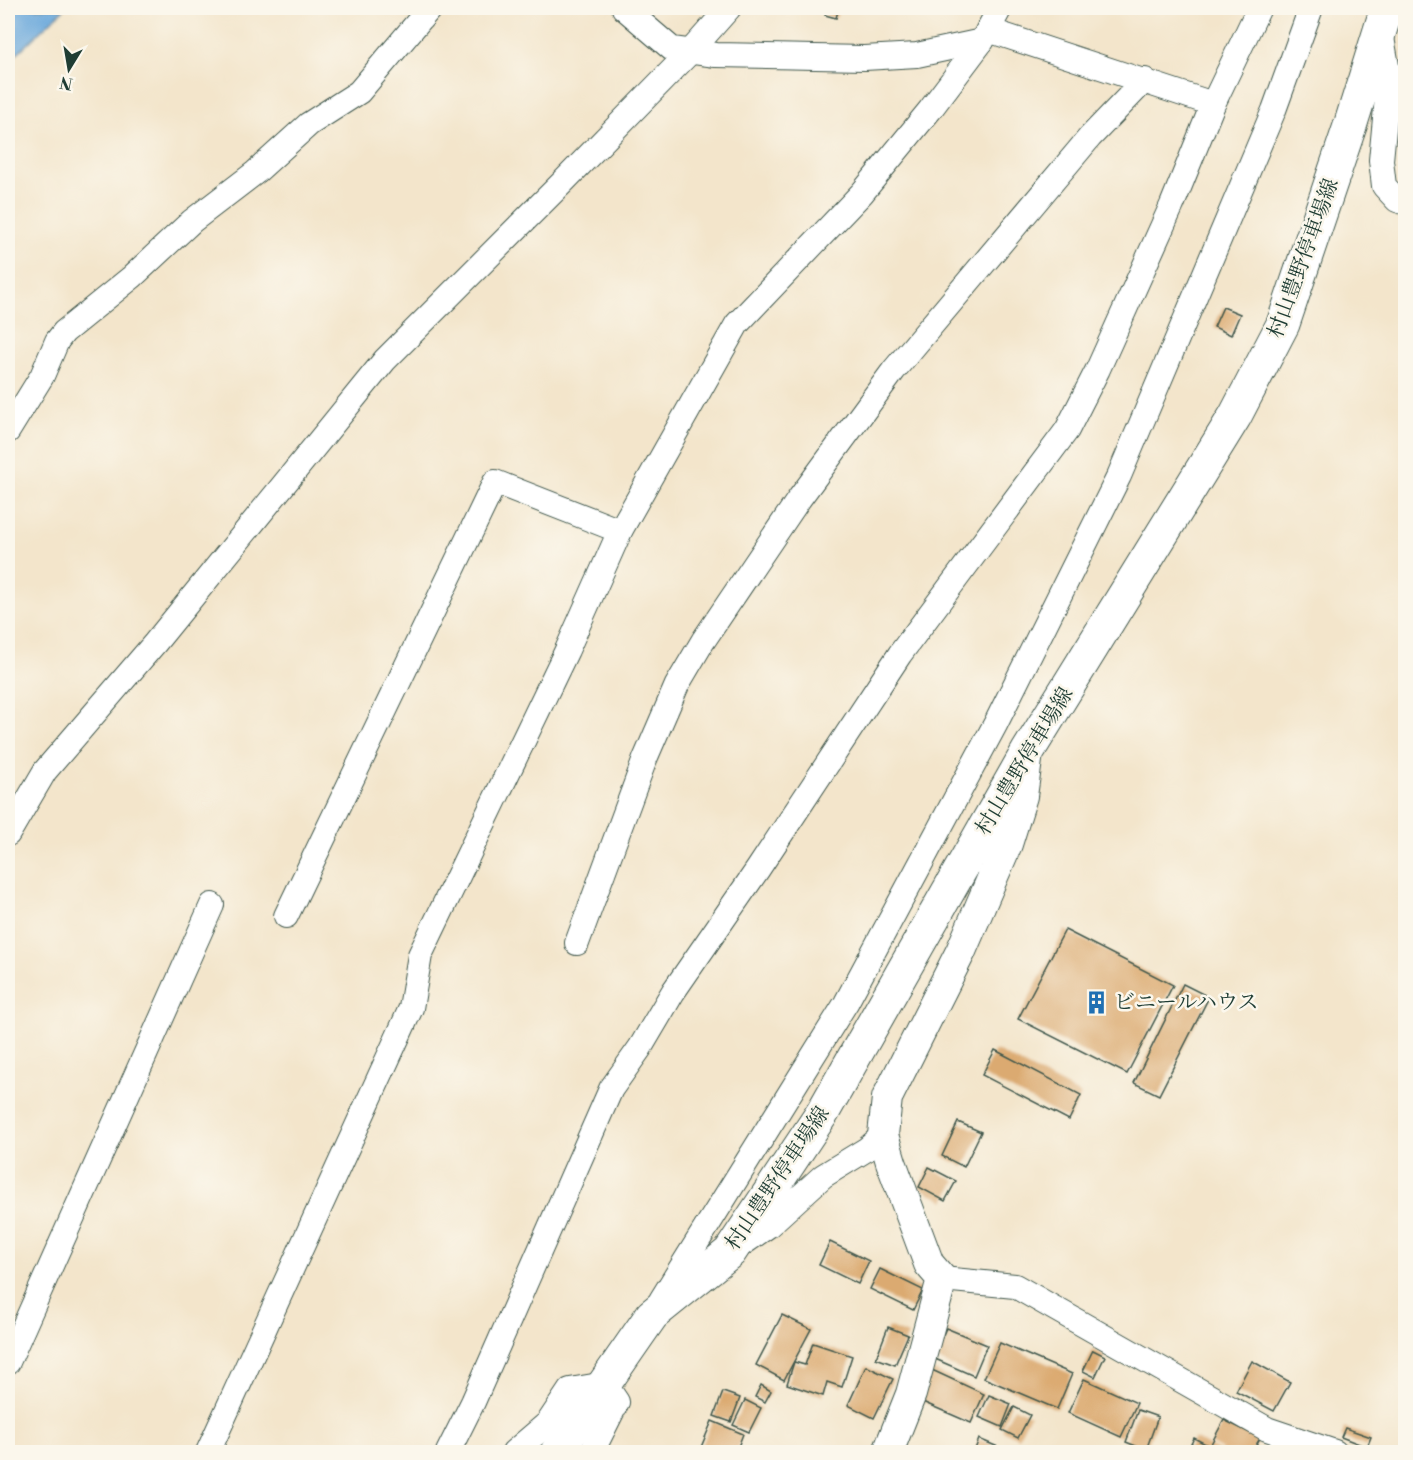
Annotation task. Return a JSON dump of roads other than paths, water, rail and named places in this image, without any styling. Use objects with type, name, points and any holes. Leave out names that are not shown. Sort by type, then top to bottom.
[{"type":"main road","name":"村山豊野停車場線","points":[[556,1452],[652,1315],[730,1252],[823,1112],[1028,751],[1235,416],[1283,324],[1384,18]]},
{"type":"street","points":[[8,431],[42,376],[57,341],[64,332],[132,278],[192,221],[256,171],[309,124],[359,92],[430,8]]},
{"type":"street","points":[[624,8],[672,49],[690,52],[768,57],[864,58],[917,55],[985,36],[1145,81],[1213,104]]},
{"type":"street","points":[[8,834],[45,771],[154,643],[385,360],[690,52],[729,8]]},
{"type":"street","points":[[208,1452],[411,1008],[420,955],[567,650],[620,531],[737,324],[862,193],[930,110],[985,36],[1000,8]]},
{"type":"street","points":[[448,1452],[473,1401],[611,1089],[640,1048],[673,992],[758,869],[900,654],[1067,430],[1098,369],[1172,205],[1213,104],[1258,8]]},
{"type":"street","points":[[652,1315],[846,1003],[996,723],[1119,476],[1274,110],[1311,8]]},
{"type":"street","points":[[1384,18],[1389,77],[1381,160],[1384,186],[1397,200],[1406,203]]},
{"type":"street","points":[[577,943],[645,759],[676,685],[704,640],[800,499],[894,370],[1090,137],[1145,81]]},
{"type":"street","points":[[286,916],[495,482],[620,531]]},
{"type":"street","points":[[1028,751],[1022,796],[1008,844],[961,951],[887,1098],[883,1135],[929,1264],[942,1279],[1015,1286],[1267,1429],[1335,1452]]},
{"type":"street","points":[[8,1362],[212,905]]},
{"type":"street","points":[[730,1252],[768,1226],[823,1176],[867,1149],[883,1135]]},
{"type":"street","points":[[888,1452],[911,1394],[942,1279]]},
{"type":"street","points":[[514,1452],[548,1423],[570,1390],[605,1384],[617,1402],[592,1452]]},
{"type":"water","points":[[8,8],[65,8],[8,62]]},
{"type":"place","name":"ビニールハウス","points":[[1096,1002]]}]
